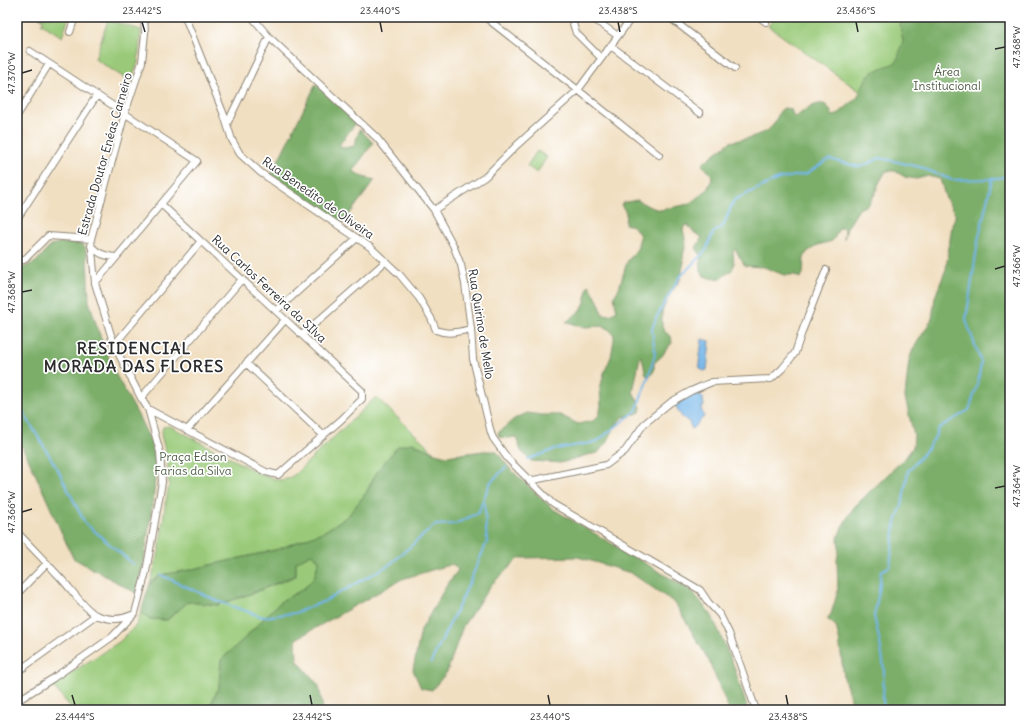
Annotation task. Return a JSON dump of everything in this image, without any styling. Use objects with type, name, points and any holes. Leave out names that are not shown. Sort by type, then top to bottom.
[{"type":"street","points":[[70,32],[75,17]]},
{"type":"street","name":"Estrada Doutor Enéas Carneiro","points":[[17,701],[52,679],[112,637],[135,613],[146,572],[162,482],[160,452],[148,409],[114,346],[95,283],[91,246],[91,239],[125,113],[142,62],[145,33],[144,17]]},
{"type":"street","name":"Rua Benedito de Oliveira","points":[[186,17],[210,77],[232,140],[240,154],[261,174],[370,247],[399,274],[419,298],[431,318],[436,330],[443,333],[452,333],[470,329]]},
{"type":"street","name":"Rua Quirino de Mello","points":[[252,17],[269,37],[377,138],[434,210],[453,245],[461,265],[465,284],[473,359],[491,433],[508,459],[553,504],[700,590],[708,602],[720,615],[729,633],[756,710]]},
{"type":"street","points":[[484,17],[659,155]]},
{"type":"street","points":[[571,17],[576,33],[601,58]]},
{"type":"street","points":[[591,17],[618,36]]},
{"type":"street","points":[[434,210],[485,177],[578,90],[632,17]]},
{"type":"street","points":[[669,17],[734,68]]},
{"type":"street","points":[[759,17],[766,22]]},
{"type":"street","points":[[227,124],[269,37]]},
{"type":"street","points":[[611,46],[700,112]]},
{"type":"street","points":[[30,51],[198,161],[95,283]]},
{"type":"street","points":[[17,116],[49,64]]},
{"type":"street","points":[[17,219],[97,95]]},
{"type":"street","name":"Rua Carlos Ferreira da SIlva","points":[[161,204],[362,391],[362,399],[323,435]]},
{"type":"street","points":[[17,261],[24,260],[48,236],[91,239]]},
{"type":"street","points":[[276,311],[357,238]]},
{"type":"street","points":[[114,346],[201,241]]},
{"type":"street","points":[[91,246],[103,255],[116,258]]},
{"type":"street","points":[[302,335],[385,262]]},
{"type":"street","points":[[529,481],[606,465],[624,451],[644,424],[671,402],[712,382],[771,379],[782,369],[795,353],[826,270]]},
{"type":"street","points":[[141,398],[242,279]]},
{"type":"street","points":[[187,430],[285,320]]},
{"type":"street","points":[[148,409],[266,472],[278,475],[323,435],[246,363]]},
{"type":"street","points":[[17,532],[96,615],[117,619],[127,617],[135,613]]},
{"type":"street","points":[[17,594],[47,563]]},
{"type":"street","points":[[17,672],[96,615]]},
{"type":"street","points":[[17,662],[24,667]]},
{"type":"green space","points":[[39,17],[69,17],[62,37],[41,23],[44,22],[42,18]]},
{"type":"green space","name":"Área Institucional","points":[[766,17],[1010,17],[980,177],[768,26],[772,21]]},
{"type":"green space","points":[[902,17],[1010,17],[1010,710],[851,710],[851,701],[844,678],[836,626],[827,619],[831,614],[838,591],[838,538],[842,527],[854,507],[906,457],[913,447],[914,436],[905,397],[909,360],[913,349],[932,319],[935,297],[946,269],[952,225],[956,215],[946,199],[940,179],[928,176],[916,179],[905,177],[895,171],[886,171],[869,204],[859,209],[847,228],[844,239],[845,230],[843,228],[839,228],[832,241],[818,245],[807,252],[804,258],[803,274],[800,278],[795,275],[784,275],[764,267],[745,266],[735,249],[733,252],[734,265],[732,270],[721,278],[713,279],[704,276],[701,271],[700,254],[696,248],[702,237],[693,232],[688,225],[686,225],[683,229],[686,243],[680,280],[668,297],[662,312],[662,327],[665,332],[671,336],[672,343],[663,355],[654,363],[654,371],[649,377],[646,375],[642,358],[641,356],[640,357],[633,392],[641,407],[640,412],[631,416],[623,417],[614,427],[608,440],[598,453],[561,463],[531,461],[521,451],[516,437],[499,437],[498,433],[514,419],[527,413],[560,415],[578,424],[593,421],[599,415],[601,406],[600,389],[604,373],[611,357],[614,335],[610,330],[602,326],[584,327],[566,322],[579,312],[583,306],[589,285],[600,305],[602,314],[610,315],[617,311],[614,297],[619,288],[627,262],[637,249],[640,237],[633,226],[625,224],[626,212],[621,205],[622,203],[637,200],[650,207],[660,210],[689,204],[707,190],[712,179],[711,174],[702,165],[703,163],[730,142],[749,138],[767,131],[774,124],[780,111],[784,108],[791,109],[793,116],[796,117],[814,105],[822,104],[827,106],[833,116],[837,115],[857,98],[866,79],[871,73],[897,61],[903,41],[900,26]]},
{"type":"green space","points":[[108,20],[141,30],[138,62],[131,82],[95,59]]},
{"type":"green space","points":[[316,84],[356,123],[339,145],[345,148],[354,146],[360,129],[373,143],[353,171],[363,177],[375,180],[342,224],[271,175]]},
{"type":"green space","points":[[537,151],[547,157],[537,173],[527,166]]},
{"type":"green space","points":[[58,243],[80,243],[85,247],[87,255],[89,301],[99,333],[116,375],[152,444],[156,464],[154,493],[144,562],[136,593],[73,558],[29,460],[17,438],[17,269],[36,262],[50,246]]},
{"type":"green space","name":"Praça Edson Farias da Silva","points":[[376,397],[435,453],[412,443],[378,470],[366,493],[348,516],[325,531],[279,549],[161,575],[150,583],[159,552],[169,486],[167,457],[161,435],[163,427],[170,426],[262,475],[279,480],[287,479],[294,475]]},
{"type":"green space","points":[[412,443],[435,453],[447,456],[483,451],[496,451],[511,470],[553,509],[692,591],[712,616],[733,664],[748,710],[729,710],[709,661],[675,603],[631,573],[578,557],[519,558],[491,585],[463,626],[447,672],[432,690],[421,688],[413,670],[421,630],[445,588],[458,570],[452,564],[402,579],[296,639],[297,660],[319,686],[323,710],[201,710],[211,704],[219,687],[221,660],[283,600],[302,590],[314,578],[319,560],[311,554],[296,562],[296,575],[253,593],[218,605],[188,602],[167,620],[150,619],[141,612],[150,583],[161,575],[279,549],[325,531],[348,516],[366,493],[378,470],[398,446]]},
{"type":"green space","points":[[311,554],[319,560],[314,578],[302,590],[283,600],[221,660],[219,687],[211,704],[201,710],[73,710],[52,685],[119,642],[137,624],[141,612],[150,619],[167,620],[188,602],[218,605],[296,576],[296,562]]},
{"type":"water","points":[[702,339],[710,341],[707,370],[703,371],[700,368],[699,363]]},
{"type":"water","points":[[697,392],[703,398],[704,406],[701,408],[704,417],[692,429],[689,422],[682,417],[675,405]]},
{"type":"waterway","points":[[528,459],[556,449],[596,442],[636,411],[655,354],[652,329],[657,316],[679,278],[706,250],[713,233],[723,226],[734,200],[778,179],[806,174],[829,159],[860,167],[880,158],[920,167],[952,180],[992,179],[1010,176]]},
{"type":"waterway","points":[[884,710],[884,668],[874,616],[881,571],[890,566],[895,525],[902,505],[908,471],[924,453],[934,439],[939,428],[969,410],[978,383],[981,362],[966,320],[978,241],[992,179]]},
{"type":"waterway","points":[[17,403],[58,470],[85,523],[133,564]]},
{"type":"waterway","points":[[161,575],[220,602],[263,617],[295,613],[325,601],[389,565],[435,525],[455,524],[478,513],[490,483],[506,467]]},
{"type":"waterway","points":[[431,662],[463,597],[487,542],[484,500]]},
{"type":"district","name":"RESIDENCIAL MORADA DAS FLORES","points":[[134,357]]}]
